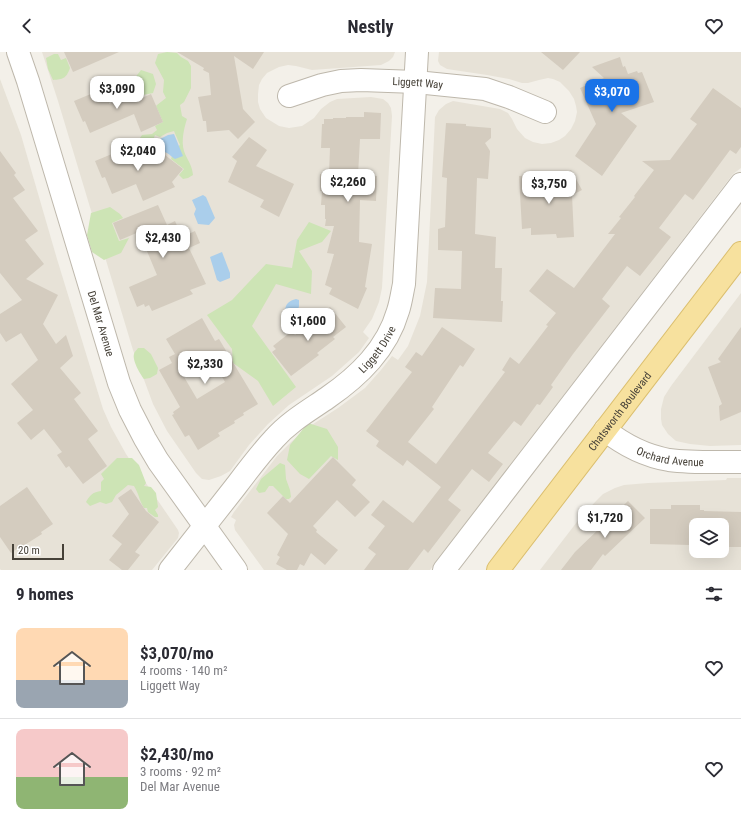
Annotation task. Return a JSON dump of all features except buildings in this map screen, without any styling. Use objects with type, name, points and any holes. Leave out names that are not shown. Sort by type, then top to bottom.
[{"type":"main road","name":"Chatsworth Boulevard","points":[[498,570],[741,252]]},
{"type":"street","name":"Del Mar Avenue","points":[[18,52],[119,383],[130,410],[144,439],[158,461],[236,570]]},
{"type":"street","name":"Liggett Drive","points":[[170,570],[274,438],[294,420],[341,388],[358,374],[379,350],[393,326],[398,312],[404,284],[417,52]]},
{"type":"street","name":"Liggett Way","points":[[289,96],[322,85],[346,81],[361,80],[416,82],[485,89],[545,112]]},
{"type":"street","points":[[444,570],[741,184]]},
{"type":"street","name":"Orchard Avenue","points":[[606,430],[628,446],[664,458],[684,461],[741,462]]},
{"type":"shaded area","points":[[42,52],[395,52],[389,61],[381,65],[312,70],[288,65],[279,67],[267,73],[259,85],[258,102],[260,109],[266,118],[279,126],[289,128],[302,126],[314,118],[321,109],[330,102],[337,99],[371,97],[383,99],[388,103],[391,108],[392,116],[382,288],[379,302],[372,319],[363,332],[369,338],[359,352],[332,376],[289,405],[268,424],[249,445],[230,471],[221,476],[209,480],[202,479],[196,473],[167,431],[153,404],[133,350]]},
{"type":"shaded area","points":[[439,52],[741,52],[741,168],[733,174],[430,570],[264,570],[235,530],[234,525],[236,520],[231,517],[234,512],[277,456],[291,442],[307,428],[365,388],[392,356],[398,360],[408,346],[420,316],[427,282],[435,117],[439,110],[446,104],[453,101],[500,109],[508,113],[517,129],[525,138],[542,144],[551,143],[565,136],[575,121],[577,112],[574,99],[569,91],[560,82],[548,78],[522,83],[509,79],[447,69],[440,65],[438,61]]},
{"type":"shaded area","points":[[0,79],[21,135],[103,409],[126,454],[179,533],[178,538],[152,570],[0,569]]},
{"type":"shaded area","points":[[741,293],[741,445],[710,446],[676,441],[668,434],[662,425],[661,409],[664,397]]},
{"type":"shaded area","points":[[741,478],[741,570],[540,570],[580,518],[603,494],[624,485]]},
{"type":"green space","points":[[167,52],[177,53],[188,61],[191,66],[191,88],[184,102],[180,105],[182,116],[187,119],[183,135],[183,147],[192,168],[193,175],[183,179],[179,175],[184,169],[171,159],[175,148],[180,145],[174,131],[160,137],[155,135],[152,143],[146,144],[140,138],[142,135],[152,134],[157,130],[155,126],[163,122],[156,106],[166,98],[163,92],[164,80],[155,63],[158,54]]},
{"type":"green space","points":[[54,54],[58,54],[61,60],[66,58],[70,68],[64,78],[53,80],[48,69],[46,58]]},
{"type":"green space","points":[[141,70],[153,74],[156,84],[153,93],[143,95],[141,91],[133,87],[134,79]]},
{"type":"green space","points":[[110,207],[123,218],[112,223],[119,241],[129,238],[121,253],[104,260],[92,252],[87,235],[91,213]]},
{"type":"green space","points":[[309,222],[331,231],[322,242],[299,251],[312,271],[311,294],[276,284],[252,326],[296,387],[273,406],[258,381],[233,363],[232,349],[207,315],[232,300],[266,264],[292,268],[297,240]]},
{"type":"green space","points":[[138,348],[144,348],[151,354],[158,368],[157,374],[150,378],[144,379],[135,363],[134,353]]},
{"type":"green space","points":[[308,423],[327,429],[338,447],[338,460],[331,456],[309,479],[300,474],[287,460],[290,445]]},
{"type":"green space","points":[[117,458],[132,458],[139,465],[146,483],[144,486],[151,487],[156,493],[158,507],[155,510],[158,517],[155,517],[148,512],[147,508],[144,508],[134,486],[128,485],[116,495],[112,502],[106,504],[100,502],[90,506],[86,502],[92,494],[101,491],[101,482],[104,479],[101,474]]},
{"type":"green space","points":[[280,463],[285,465],[286,479],[291,497],[289,499],[286,499],[273,486],[269,486],[265,492],[259,493],[256,489],[261,479]]},
{"type":"water","points":[[174,134],[183,156],[175,159],[164,152],[156,152],[152,143],[168,135]]},
{"type":"water","points":[[203,195],[206,197],[215,218],[209,225],[198,224],[194,214],[196,209],[192,200]]},
{"type":"water","points":[[222,252],[230,273],[230,278],[220,282],[217,280],[210,257]]},
{"type":"water","points":[[296,299],[299,300],[298,309],[290,321],[284,322],[283,320],[287,305],[289,302]]}]
